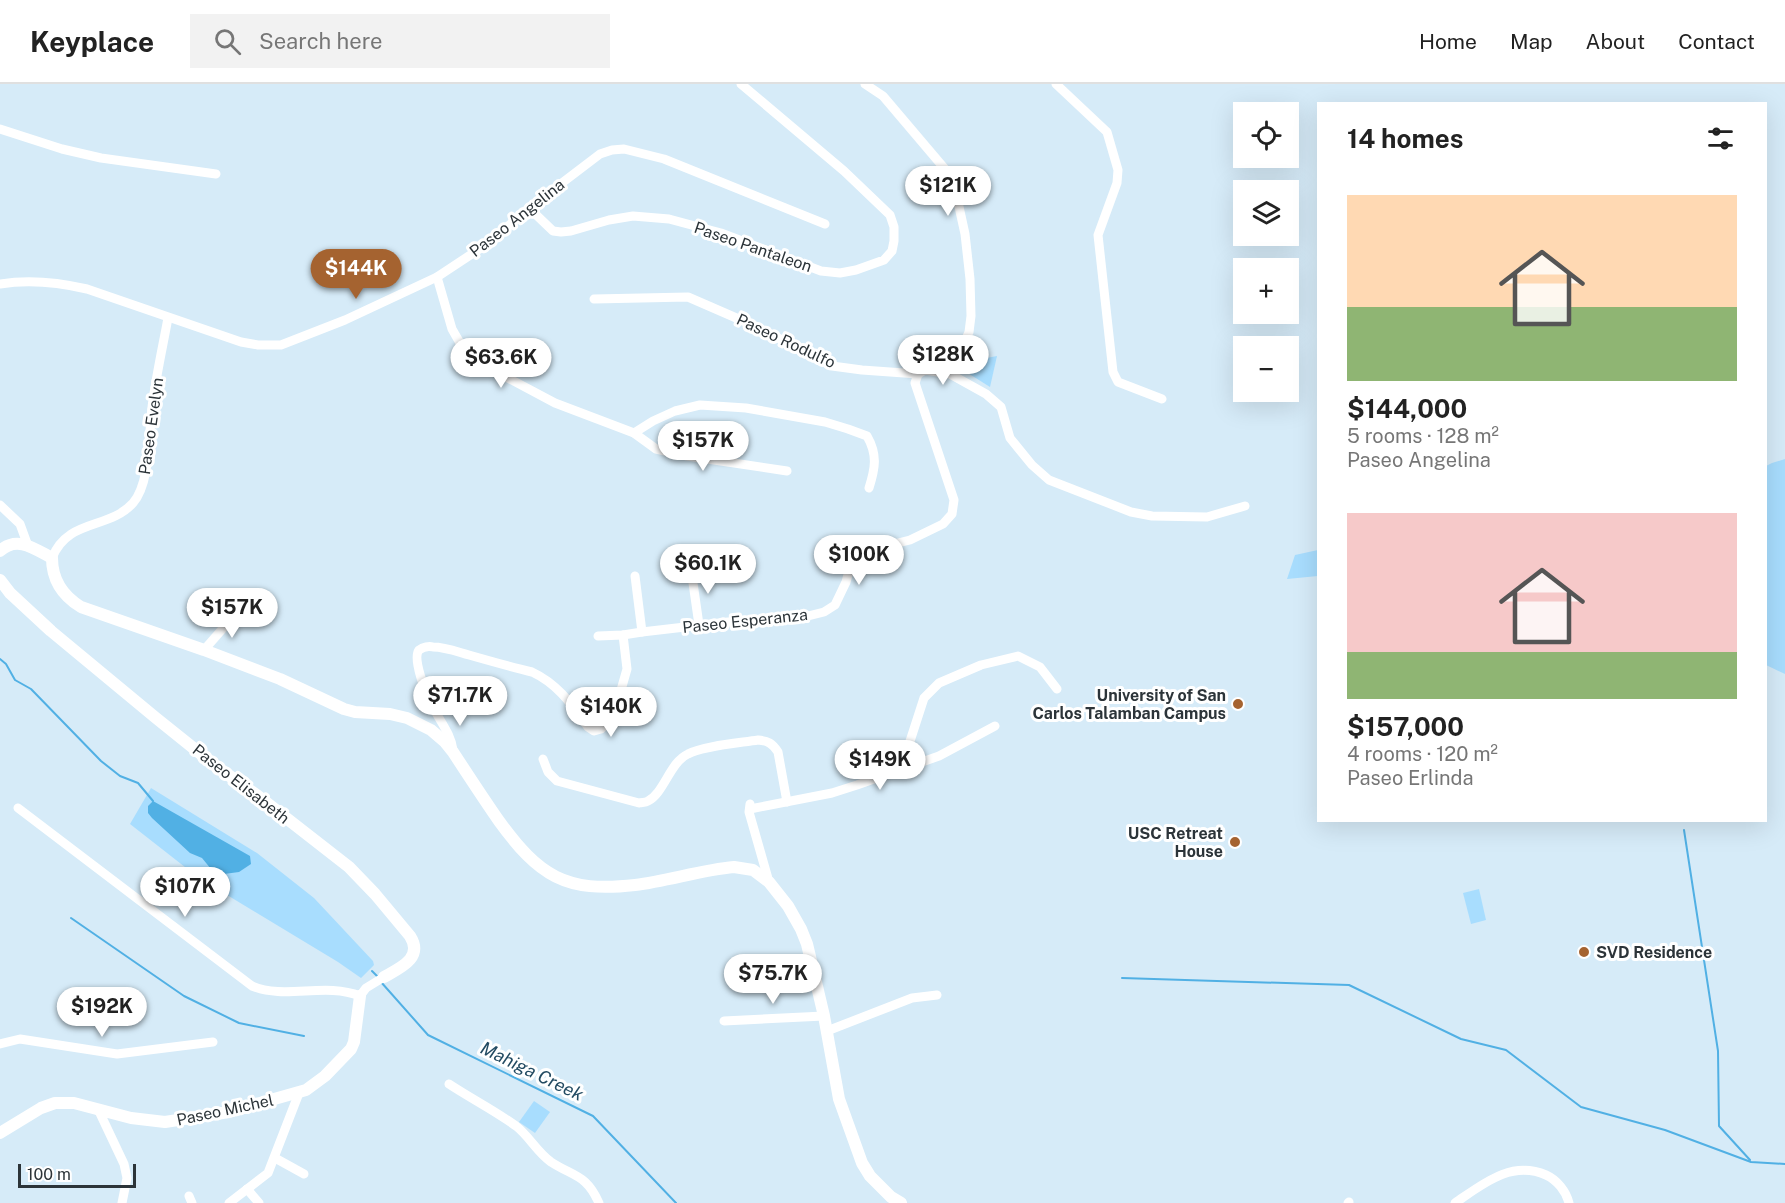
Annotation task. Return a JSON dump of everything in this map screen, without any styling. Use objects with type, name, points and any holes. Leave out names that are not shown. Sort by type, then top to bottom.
[{"type":"street","name":"Paseo Pantaleon","points":[[529,208],[553,231],[561,232],[633,216],[669,219],[721,233],[821,271],[840,273],[884,260],[892,251],[894,241],[894,227],[890,215],[844,171],[741,84]]},
{"type":"street","points":[[865,84],[883,96],[950,175],[956,193],[965,234],[971,316],[969,332],[950,374]]},
{"type":"street","points":[[1056,84],[1107,132],[1118,170],[1117,183],[1098,235],[1113,372],[1118,382],[1162,399]]},
{"type":"street","points":[[0,129],[62,149],[101,158],[216,174]]},
{"type":"street","name":"Paseo Angelina","points":[[0,285],[37,280],[65,284],[87,289],[241,342],[280,345],[345,320],[437,277],[490,242],[529,208],[600,154],[624,149],[664,159],[825,224]]},
{"type":"street","points":[[437,277],[452,330],[464,350],[493,370],[555,403],[634,433],[656,449],[787,471]]},
{"type":"street","name":"Paseo Rodulfo","points":[[594,299],[688,297],[757,327],[832,366],[918,374],[925,370],[950,374],[986,394],[1000,407],[1010,438],[1032,465],[1049,480],[1131,512],[1152,516],[1207,517],[1245,506]]},
{"type":"street","name":"Paseo Evelyn","points":[[52,558],[55,549],[68,535],[124,511],[140,493],[145,475],[152,401],[168,318]]},
{"type":"street","name":"Paseo Esperanza","points":[[598,636],[804,617],[825,612],[835,605],[846,582],[852,560],[862,552],[910,540],[943,524],[952,514],[954,500],[915,383],[918,374]]},
{"type":"street","points":[[634,433],[675,411],[700,405],[746,408],[825,422],[867,436],[876,463],[869,488]]},
{"type":"street","points":[[0,505],[20,524],[28,546]]},
{"type":"street","points":[[0,551],[15,542],[52,558],[55,576],[61,589],[66,596],[81,607],[280,679],[344,709],[364,713],[390,714],[419,722],[438,735],[453,752],[519,847],[536,864],[565,881],[581,885],[614,887],[661,881],[734,867],[753,870],[769,882],[788,906],[801,929],[807,944],[824,1016],[839,1099],[862,1163],[879,1186],[901,1203]]},
{"type":"street","points":[[691,569],[699,625]]},
{"type":"street","points":[[635,576],[642,632]]},
{"type":"street","name":"Paseo Elisabeth","points":[[0,580],[17,601],[60,638],[217,767],[335,855],[361,879],[410,936],[414,946],[413,956],[409,960],[363,991],[360,996]]},
{"type":"street","points":[[204,650],[238,610]]},
{"type":"street","points":[[453,752],[450,736],[435,714],[423,684],[417,663],[419,650],[424,647],[449,650],[532,672],[557,688],[588,727],[594,731],[601,729],[608,722],[621,690],[627,669],[623,635]]},
{"type":"street","points":[[901,769],[924,698],[939,683],[981,665],[1018,656],[1040,667],[1057,689]]},
{"type":"street","points":[[769,882],[750,807],[832,793],[939,756],[995,726]]},
{"type":"street","points":[[543,759],[548,772],[557,781],[639,803],[648,801],[660,789],[679,760],[687,754],[758,740],[767,741],[777,752],[787,802]]},
{"type":"street","points":[[18,808],[252,986],[261,990],[274,991],[344,991],[360,996]]},
{"type":"street","points":[[827,1031],[912,998],[937,995]]},
{"type":"street","name":"Paseo Michel","points":[[0,1133],[41,1108],[56,1103],[74,1103],[131,1118],[165,1122],[230,1112],[299,1093],[314,1086],[351,1049],[360,996]]},
{"type":"street","points":[[724,1021],[824,1016]]},
{"type":"street","points":[[0,1044],[20,1039],[117,1054],[213,1042]]},
{"type":"street","points":[[449,1084],[517,1127],[552,1162],[578,1175],[588,1184],[599,1203]]},
{"type":"street","points":[[229,1203],[268,1173],[299,1093]]},
{"type":"street","points":[[98,1109],[124,1164],[127,1178],[122,1203]]},
{"type":"street","points":[[275,1158],[304,1174]]},
{"type":"street","points":[[1455,1203],[1487,1182],[1523,1169],[1551,1177],[1562,1187],[1569,1203]]},
{"type":"street","points":[[247,1189],[259,1203]]},
{"type":"shaded area","points":[[997,356],[990,387],[963,370],[965,362]]},
{"type":"shaded area","points":[[1785,459],[1785,674],[1767,665],[1767,466]]},
{"type":"shaded area","points":[[1317,550],[1317,576],[1287,579],[1295,555]]},
{"type":"shaded area","points":[[151,788],[257,853],[314,898],[373,961],[374,965],[361,978],[199,878],[130,824]]},
{"type":"shaded area","points":[[153,801],[250,856],[251,864],[239,872],[224,874],[211,869],[202,858],[190,853],[152,818],[148,813],[148,806]]},
{"type":"shaded area","points":[[1479,889],[1486,920],[1471,924],[1463,893]]},
{"type":"shaded area","points":[[534,1101],[550,1112],[535,1133],[519,1122]]},
{"type":"waterway","points":[[0,659],[6,664],[15,680],[31,689],[101,761],[120,776],[138,783],[153,801]]},
{"type":"waterway","points":[[1684,830],[1718,1051],[1719,1126],[1750,1160]]},
{"type":"waterway","points":[[71,918],[184,996],[239,1023],[304,1036]]},
{"type":"waterway","name":"Mahiga Creek","points":[[372,971],[378,977]]},
{"type":"waterway","points":[[1122,978],[1349,985],[1461,1039],[1506,1050],[1581,1107],[1665,1130],[1751,1162],[1785,1164]]},
{"type":"waterway","name":"Mahiga Creek","points":[[381,982],[428,1035],[593,1116],[676,1203]]},
{"type":"place","name":"University of San Carlos Talamban Campus","points":[[1238,704]]},
{"type":"place","name":"USC Retreat House","points":[[1235,842]]},
{"type":"place","name":"SVD Residence","points":[[1584,952]]}]
